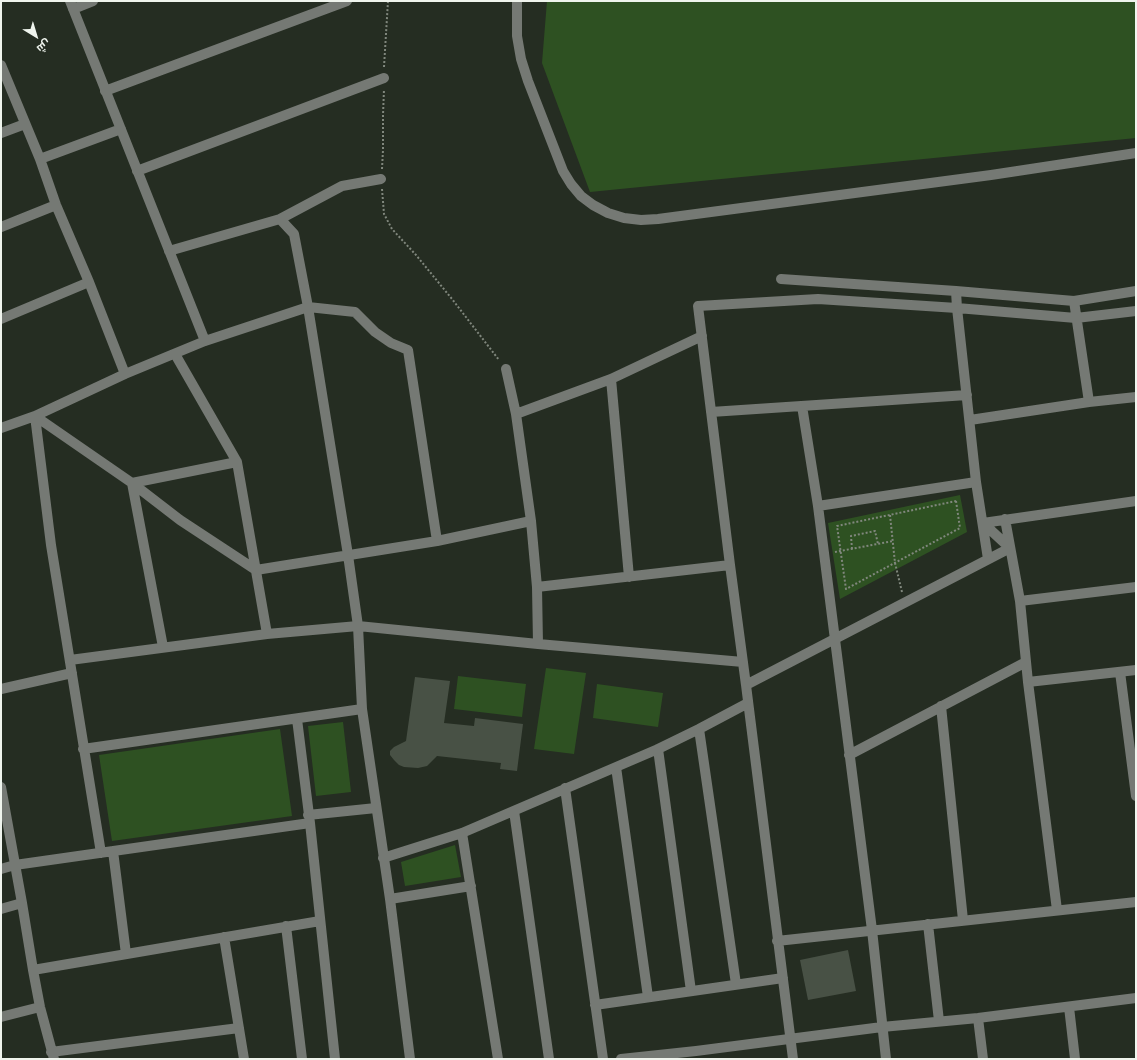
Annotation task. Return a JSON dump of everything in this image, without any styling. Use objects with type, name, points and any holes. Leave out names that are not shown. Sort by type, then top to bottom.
[{"type":"street","points":[[93,1],[71,5],[205,342]]},
{"type":"street","points":[[105,91],[347,1]]},
{"type":"street","points":[[517,1],[517,36],[521,59],[563,171],[581,196],[593,205],[608,213],[624,218],[641,220],[658,219],[991,175],[1136,153]]},
{"type":"street","points":[[1,66],[40,159],[56,205],[89,282],[125,374]]},
{"type":"street","points":[[137,171],[384,78]]},
{"type":"street","points":[[1,133],[25,124]]},
{"type":"street","points":[[40,159],[121,129]]},
{"type":"street","points":[[169,251],[280,219],[342,186],[381,179]]},
{"type":"street","points":[[1,227],[56,205]]},
{"type":"street","points":[[280,219],[294,234],[308,307],[348,555],[358,626],[362,709],[390,899],[410,1059]]},
{"type":"street","points":[[781,278],[1074,301],[1136,291]]},
{"type":"street","points":[[1,319],[89,282]]},
{"type":"street","points":[[956,291],[976,482],[988,559]]},
{"type":"street","points":[[792,1059],[698,306],[818,299],[957,308],[1076,318],[1136,311]]},
{"type":"street","points":[[1074,301],[1089,402]]},
{"type":"street","points":[[1,428],[35,416],[125,374],[205,342],[308,307],[355,312],[375,332],[386,340],[408,350],[437,541]]},
{"type":"street","points":[[516,414],[611,378],[702,336]]},
{"type":"street","points":[[175,354],[237,462],[267,634]]},
{"type":"street","points":[[506,369],[516,414],[531,521],[537,587],[538,644]]},
{"type":"street","points":[[611,378],[629,577]]},
{"type":"street","points":[[712,412],[967,396]]},
{"type":"street","points":[[970,420],[1089,402],[1136,397]]},
{"type":"street","points":[[802,406],[818,506],[872,930],[886,1059]]},
{"type":"street","points":[[35,416],[132,483],[180,520],[256,570],[437,541],[531,521]]},
{"type":"street","points":[[35,416],[51,546],[101,853]]},
{"type":"street","points":[[132,483],[237,462]]},
{"type":"street","points":[[818,506],[976,482]]},
{"type":"street","points":[[132,483],[163,647]]},
{"type":"street","points":[[983,523],[1136,501]]},
{"type":"street","points":[[988,559],[1006,520]]},
{"type":"street","points":[[1006,520],[1020,601],[1028,682],[1056,910]]},
{"type":"street","points":[[983,523],[1010,548]]},
{"type":"street","points":[[746,685],[1010,548]]},
{"type":"street","points":[[537,587],[730,566]]},
{"type":"street","points":[[1020,601],[1136,588]]},
{"type":"street","points":[[70,660],[267,634],[358,626],[743,662]]},
{"type":"street","points":[[849,755],[1026,662]]},
{"type":"street","points":[[1028,682],[1136,670]]},
{"type":"street","points":[[1120,672],[1136,796]]},
{"type":"street","points":[[1,689],[72,673]]},
{"type":"street","points":[[383,858],[462,833],[565,788],[616,768],[699,730],[748,703]]},
{"type":"street","points":[[941,706],[963,920]]},
{"type":"street","points":[[83,749],[362,709]]},
{"type":"street","points":[[297,718],[335,1059]]},
{"type":"street","points":[[699,730],[736,984]]},
{"type":"street","points":[[658,749],[691,991]]},
{"type":"street","points":[[616,768],[648,997]]},
{"type":"street","points":[[1,788],[40,1007],[52,1055],[239,1028]]},
{"type":"street","points":[[565,788],[603,1059]]},
{"type":"street","points":[[1,870],[15,865],[101,853],[376,808]]},
{"type":"street","points":[[514,811],[549,1059]]},
{"type":"street","points":[[462,833],[498,1059]]},
{"type":"street","points":[[113,851],[126,954]]},
{"type":"street","points":[[390,899],[471,886]]},
{"type":"street","points":[[777,940],[1136,902]]},
{"type":"street","points":[[1,909],[22,903]]},
{"type":"street","points":[[33,970],[320,921]]},
{"type":"street","points":[[928,924],[939,1021]]},
{"type":"street","points":[[286,926],[302,1059]]},
{"type":"street","points":[[224,937],[244,1059]]},
{"type":"street","points":[[595,1005],[783,978]]},
{"type":"street","points":[[621,1059],[696,1055],[790,1039],[882,1027],[978,1018],[1136,998]]},
{"type":"street","points":[[1069,1006],[1075,1059]]},
{"type":"street","points":[[1,1017],[40,1007]]},
{"type":"street","points":[[978,1018],[983,1059]]},
{"type":"path","points":[[388,1],[381,179],[384,214],[392,229],[452,298],[506,369]]},
{"type":"path","points":[[956,501],[960,528],[846,589],[841,551],[837,526],[956,501]]},
{"type":"path","points":[[890,515],[895,563],[905,602]]},
{"type":"path","points":[[852,549],[851,536],[875,531],[878,544]]},
{"type":"path","points":[[841,551],[893,541]]},
{"type":"green space","points":[[547,1],[1136,1],[1136,138],[590,192],[542,63]]},
{"type":"green space","points":[[960,495],[967,532],[840,599],[828,523]]},
{"type":"green space","points":[[546,668],[586,673],[574,754],[534,749]]},
{"type":"green space","points":[[458,676],[526,684],[522,717],[454,709]]},
{"type":"green space","points":[[597,684],[663,693],[658,727],[593,718]]},
{"type":"green space","points":[[343,722],[351,792],[316,796],[308,726]]},
{"type":"green space","points":[[280,729],[292,816],[112,841],[99,755]]},
{"type":"green space","points":[[455,845],[461,877],[405,886],[401,862]]},
{"type":"building","points":[[415,677],[450,681],[444,723],[474,726],[475,718],[523,724],[517,771],[500,769],[501,763],[437,756],[427,766],[418,768],[399,765],[390,755],[390,751],[394,747],[406,741]]},
{"type":"building","points":[[848,950],[856,991],[808,1000],[800,960]]}]
